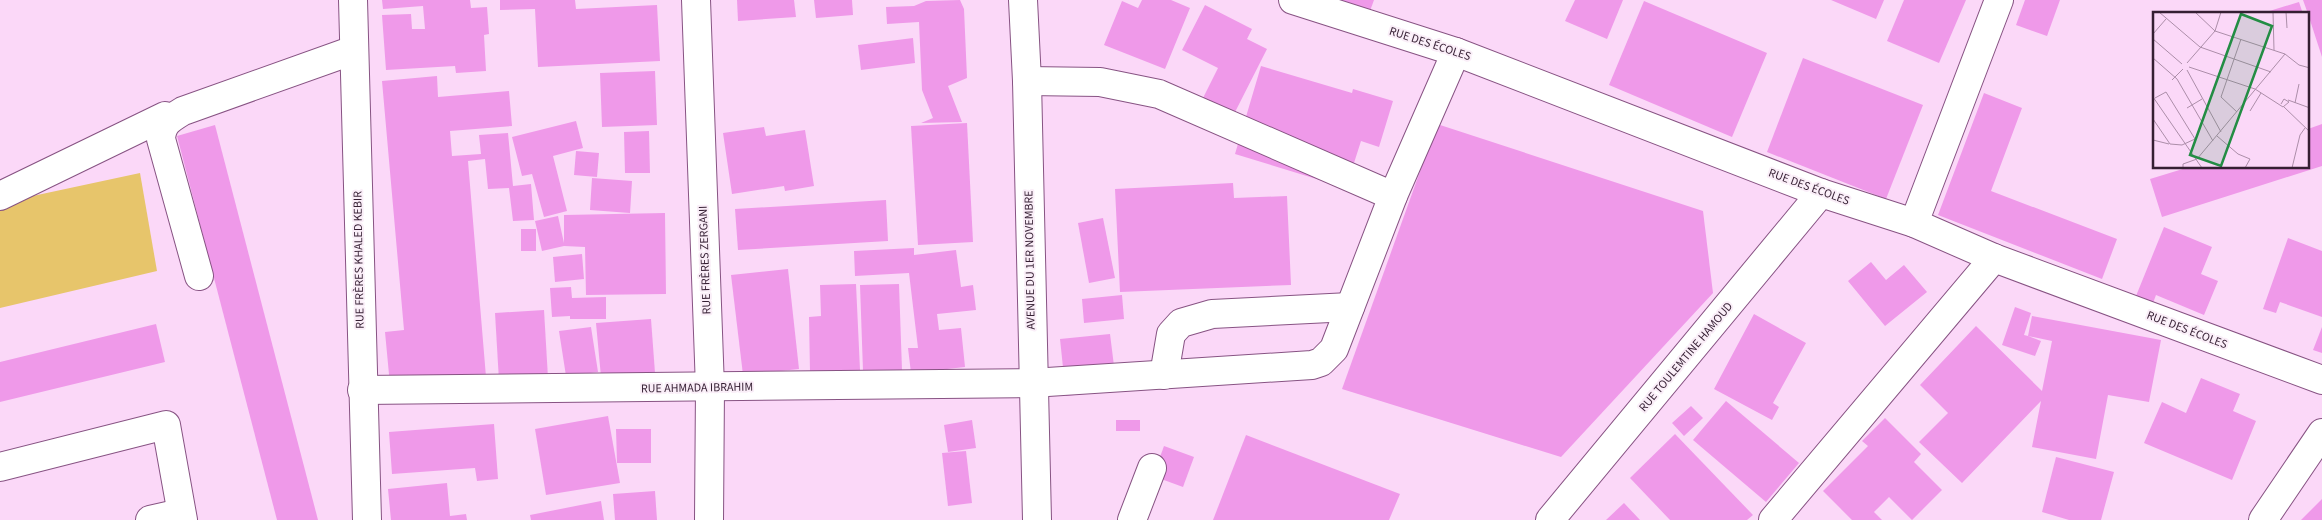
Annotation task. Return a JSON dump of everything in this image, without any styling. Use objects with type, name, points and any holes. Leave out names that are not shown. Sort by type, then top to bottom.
[{"type":"street","name":"RUE FRÈRES KHALED KEBIR","points":[[353,0],[367,520]]},
{"type":"street","name":"RUE FRÈRES ZERGANI","points":[[696,0],[710,388],[709,520]]},
{"type":"street","name":"AVENUE DU 1ER NOVEMBRE","points":[[1023,0],[1027,81],[1032,383],[1037,520]]},
{"type":"street","name":"RUE DES ÉCOLES","points":[[1293,0],[1456,52],[1821,193],[1914,223],[1994,258],[2322,380]]},
{"type":"street","points":[[1914,223],[1999,0]]},
{"type":"street","points":[[199,276],[161,139],[162,129],[167,120],[182,111],[354,50]]},
{"type":"street","name":"RUE AHMADA IBRAHIM","points":[[362,390],[710,388],[1032,383],[1312,365],[1320,362],[1334,349],[1393,196],[1456,52]]},
{"type":"street","points":[[1027,81],[1100,82],[1159,94],[1393,196]]},
{"type":"street","points":[[0,196],[165,116],[167,120]]},
{"type":"street","name":"RUE TOULEMTINE HAMOUD","points":[[1550,520],[1821,193]]},
{"type":"street","points":[[1773,520],[1994,258]]},
{"type":"street","points":[[1164,375],[1171,334],[1182,323],[1212,314],[1350,307]]},
{"type":"street","points":[[0,467],[166,425],[182,517],[150,520]]},
{"type":"street","points":[[2263,520],[2322,433]]},
{"type":"street","points":[[1132,520],[1152,468]]},
{"type":"shaded area","points":[[140,173],[157,271],[0,308],[0,203]]},
{"type":"building","points":[[382,0],[470,0],[471,8],[487,7],[489,34],[484,35],[486,71],[456,73],[455,66],[386,70],[382,15],[411,14],[412,29],[425,29],[423,6],[383,9]]},
{"type":"building","points":[[500,0],[575,0],[576,9],[657,5],[660,61],[538,67],[535,9],[500,10]]},
{"type":"building","points":[[737,0],[794,0],[796,17],[738,21]]},
{"type":"building","points":[[814,0],[852,0],[853,15],[816,18]]},
{"type":"building","points":[[960,0],[964,9],[967,78],[948,86],[962,122],[921,123],[933,118],[922,90],[919,22],[887,24],[886,7],[914,6],[926,1]]},
{"type":"building","points":[[1142,0],[1171,0],[1190,8],[1165,69],[1104,45],[1122,1],[1138,8]]},
{"type":"building","points":[[1338,0],[1374,0],[1370,11]]},
{"type":"building","points":[[1575,0],[1623,0],[1607,39],[1565,21]]},
{"type":"building","points":[[1831,0],[1884,0],[1876,19]]},
{"type":"building","points":[[1904,0],[1966,0],[1939,63],[1887,41]]},
{"type":"building","points":[[2025,0],[2060,0],[2047,36],[2016,25]]},
{"type":"building","points":[[2303,0],[2322,0],[2322,57],[2310,20],[2310,12],[2307,12]]},
{"type":"building","points":[[1644,1],[1767,53],[1732,137],[1609,85]]},
{"type":"building","points":[[2299,2],[2302,12],[2266,12]]},
{"type":"building","points":[[1205,5],[1252,29],[1247,39],[1267,49],[1232,118],[1201,102],[1218,68],[1182,50]]},
{"type":"building","points":[[913,38],[915,63],[861,70],[858,45]]},
{"type":"building","points":[[1803,58],[1923,105],[1886,199],[1767,152]]},
{"type":"building","points":[[1261,66],[1352,93],[1353,89],[1393,101],[1379,147],[1361,141],[1346,188],[1235,154]]},
{"type":"building","points":[[655,71],[657,125],[602,127],[600,73]]},
{"type":"building","points":[[437,76],[438,97],[509,91],[512,126],[450,131],[452,156],[481,154],[479,135],[508,133],[513,186],[531,184],[534,220],[513,221],[509,188],[488,189],[485,159],[468,161],[486,377],[390,385],[385,332],[404,330],[382,81]]},
{"type":"building","points":[[1984,93],[2022,108],[1991,191],[2117,239],[2102,279],[1938,215]]},
{"type":"building","points":[[576,121],[583,148],[553,156],[567,211],[544,217],[532,174],[522,176],[512,137]]},
{"type":"building","points":[[967,123],[973,242],[918,245],[911,126]]},
{"type":"building","points":[[1437,124],[1703,211],[1713,293],[1561,457],[1342,389]]},
{"type":"building","points":[[2322,124],[2322,166],[2162,217],[2150,179],[2183,169],[2310,169],[2310,128]]},
{"type":"building","points":[[215,125],[318,520],[277,520],[177,136]]},
{"type":"building","points":[[764,127],[766,136],[805,130],[814,186],[785,191],[784,186],[732,194],[723,133]]},
{"type":"building","points":[[649,131],[650,173],[625,173],[624,132]]},
{"type":"building","points":[[576,151],[599,153],[597,177],[574,175]]},
{"type":"building","points":[[592,178],[632,181],[630,213],[590,210]]},
{"type":"building","points":[[1233,183],[1234,198],[1287,196],[1291,285],[1120,292],[1115,189]]},
{"type":"building","points":[[886,200],[888,241],[738,250],[735,209]]},
{"type":"building","points":[[665,213],[666,294],[586,295],[585,247],[564,246],[542,251],[535,221],[558,216],[564,243],[564,215]]},
{"type":"building","points":[[1103,218],[1115,278],[1089,283],[1078,223]]},
{"type":"building","points":[[2164,227],[2212,247],[2201,274],[2218,281],[2204,315],[2156,295],[2153,303],[2136,296]]},
{"type":"building","points":[[521,229],[536,229],[536,251],[521,251]]},
{"type":"building","points":[[2288,238],[2322,251],[2322,317],[2280,302],[2276,313],[2263,309]]},
{"type":"building","points":[[914,248],[914,255],[956,250],[961,287],[973,285],[976,310],[937,314],[939,330],[961,328],[965,367],[911,373],[908,348],[918,348],[909,273],[855,276],[854,251]]},
{"type":"building","points":[[582,254],[584,279],[555,282],[553,257]]},
{"type":"building","points":[[1871,262],[1886,280],[1904,265],[1927,292],[1885,326],[1848,281]]},
{"type":"building","points":[[788,269],[799,369],[743,375],[731,275]]},
{"type":"building","points":[[856,284],[860,370],[810,372],[809,317],[821,316],[820,285]]},
{"type":"building","points":[[899,284],[902,370],[863,371],[860,285]]},
{"type":"building","points":[[571,287],[572,298],[606,297],[606,319],[570,319],[570,316],[552,317],[550,288]]},
{"type":"building","points":[[1122,295],[1124,319],[1084,323],[1082,299]]},
{"type":"building","points":[[2015,307],[2031,313],[2024,335],[2041,341],[2035,356],[2002,345]]},
{"type":"building","points":[[544,310],[548,378],[499,381],[495,313]]},
{"type":"building","points":[[1754,314],[1806,343],[1773,403],[1779,407],[1772,420],[1714,389]]},
{"type":"building","points":[[2032,316],[2161,340],[2149,402],[2108,395],[2096,459],[2032,447],[2041,401],[1962,483],[1919,442],[1948,413],[1920,385],[1976,326],[2042,391],[2052,341],[2028,336]]},
{"type":"building","points":[[651,319],[655,373],[601,377],[596,323]]},
{"type":"building","points":[[156,324],[165,362],[0,402],[0,362]]},
{"type":"building","points":[[591,327],[598,372],[566,376],[559,331]]},
{"type":"building","points":[[2322,327],[2322,353],[2313,350]]},
{"type":"building","points":[[1110,334],[1117,390],[1066,396],[1060,339]]},
{"type":"building","points":[[2201,378],[2240,394],[2233,411],[2256,421],[2232,480],[2144,443],[2162,402],[2186,413]]},
{"type":"building","points":[[1726,401],[1799,463],[1766,502],[1693,440]]},
{"type":"building","points":[[1691,406],[1703,418],[1684,436],[1672,423]]},
{"type":"building","points":[[608,416],[620,483],[546,495],[535,429]]},
{"type":"building","points":[[1885,418],[1921,454],[1914,462],[1942,490],[1912,520],[1889,497],[1874,512],[1882,520],[1852,520],[1823,491],[1868,446],[1862,441]]},
{"type":"building","points":[[972,420],[976,448],[948,452],[944,425]]},
{"type":"building","points":[[1116,420],[1140,420],[1140,431],[1116,431]]},
{"type":"building","points":[[494,424],[498,479],[477,481],[475,468],[392,474],[389,432]]},
{"type":"building","points":[[616,429],[651,429],[651,463],[617,463]]},
{"type":"building","points":[[1675,434],[1753,515],[1747,520],[1670,520],[1630,478]]},
{"type":"building","points":[[1246,435],[1400,494],[1389,520],[1213,520]]},
{"type":"building","points":[[1164,446],[1194,457],[1183,487],[1153,476]]},
{"type":"building","points":[[966,451],[972,503],[948,506],[942,453]]},
{"type":"building","points":[[2056,457],[2114,472],[2101,520],[2069,520],[2042,512]]},
{"type":"building","points":[[447,483],[450,516],[466,514],[467,520],[391,520],[388,489]]},
{"type":"building","points":[[655,491],[657,520],[615,520],[613,494]]},
{"type":"building","points":[[2322,499],[2322,520],[2301,520]]},
{"type":"building","points":[[601,501],[604,520],[531,520],[530,515]]},
{"type":"building","points":[[1624,503],[1640,520],[1606,520]]}]
